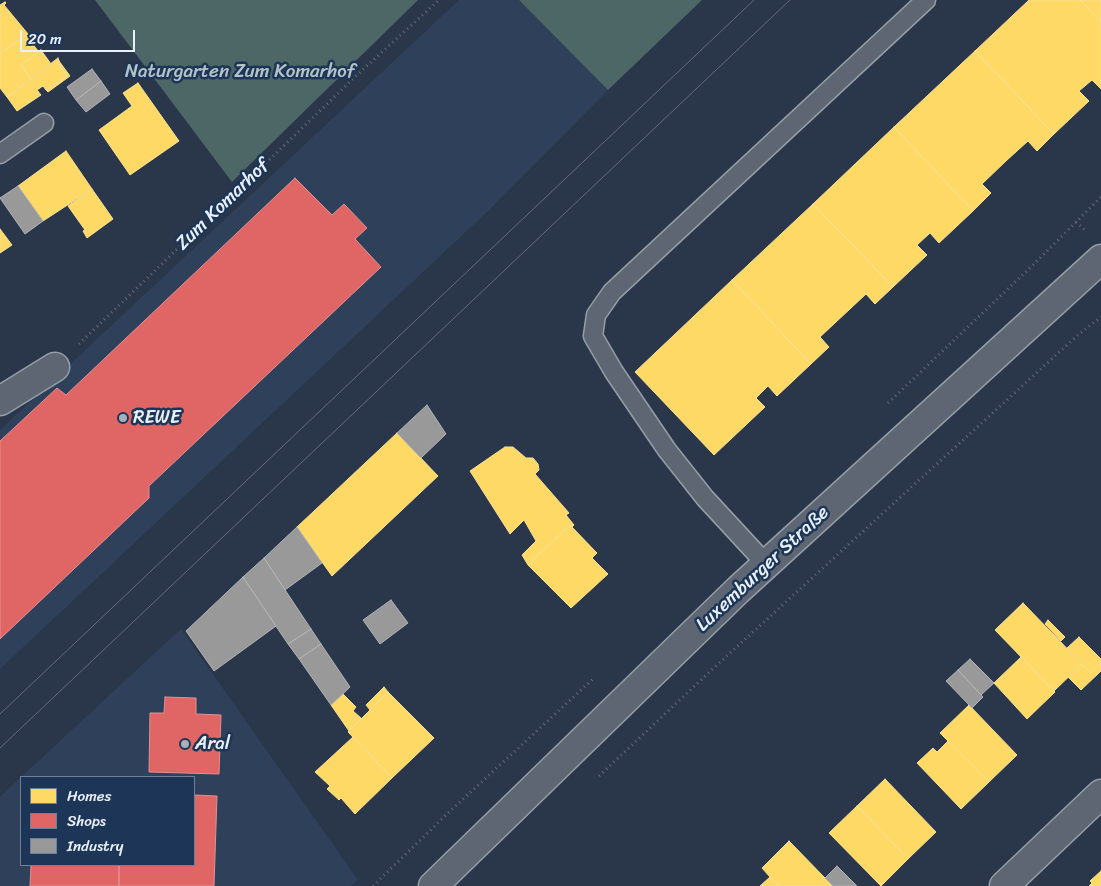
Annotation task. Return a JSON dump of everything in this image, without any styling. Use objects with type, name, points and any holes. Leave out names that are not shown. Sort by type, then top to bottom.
[{"type":"main road","name":"Luxemburger Straße","points":[[433,886],[766,564],[1101,259]]},
{"type":"main road","points":[[0,402],[55,367]]},
{"type":"main road","points":[[1004,886],[1101,794]]},
{"type":"lane","points":[[766,564],[705,498],[667,450],[614,372],[593,336],[596,315],[612,292],[926,0]]},
{"type":"lane","points":[[0,154],[44,123]]},
{"type":"path","name":"Zum Komarhof","points":[[55,367],[357,75],[439,0]]},
{"type":"path","points":[[597,778],[762,623],[1072,341],[1101,317]]},
{"type":"shaded area","points":[[459,0],[519,0],[608,90],[488,211],[0,669],[0,430]]},
{"type":"shaded area","points":[[181,629],[358,880],[351,886],[0,886],[0,797],[20,778],[20,866],[195,866],[195,776],[22,776]]},
{"type":"green space","name":"Naturgarten Zum Komarhof","points":[[95,0],[418,0],[232,182]]},
{"type":"green space","points":[[519,0],[702,0],[608,90]]},
{"type":"building: Homes","points":[[1029,0],[1080,0],[1101,22],[1101,89],[1092,80],[1079,91],[1089,101],[1054,134],[975,51]]},
{"type":"building: Homes","points":[[1080,0],[1101,0],[1101,22]]},
{"type":"building: Homes","points":[[5,2],[4,5],[28,34],[0,53],[0,5]]},
{"type":"building: Homes","points":[[26,35],[38,51],[41,50],[21,65],[31,79],[7,97],[0,88],[0,53]]},
{"type":"building: Homes","points":[[41,50],[51,64],[31,79],[21,65]]},
{"type":"building: Homes","points":[[975,51],[1054,134],[1037,151],[1028,141],[1006,161],[982,184],[991,193],[973,211],[894,127]]},
{"type":"building: Homes","points":[[58,58],[59,61],[57,62],[67,76],[46,90],[43,86],[37,90],[41,95],[17,111],[7,97]]},
{"type":"building: Homes","points":[[59,61],[70,76],[48,92],[46,90],[67,76],[57,62]]},
{"type":"building: Homes","points":[[138,83],[179,141],[130,175],[99,130],[132,106],[123,93]]},
{"type":"building: Homes","points":[[894,127],[973,211],[939,243],[930,233],[917,245],[927,255],[893,287],[813,204]]},
{"type":"building: Homes","points":[[66,151],[92,189],[43,221],[18,186]]},
{"type":"building: Homes","points":[[92,189],[113,219],[87,238],[83,231],[85,230],[68,206]]},
{"type":"building: Homes","points":[[813,204],[893,287],[875,304],[866,294],[820,337],[829,347],[811,364],[732,280]]},
{"type":"building: Homes","points":[[0,229],[12,245],[0,253]]},
{"type":"building: Homes","points":[[732,280],[811,364],[777,396],[768,386],[756,398],[765,407],[714,455],[635,372]]},
{"type":"building: Homes","points":[[397,433],[438,476],[332,576],[297,527]]},
{"type":"building: Homes","points":[[505,447],[513,447],[526,458],[533,458],[538,464],[539,470],[535,474],[569,513],[566,515],[574,525],[572,527],[570,525],[528,565],[522,555],[536,541],[524,520],[510,534],[470,471]]},
{"type":"building: Homes","points":[[570,525],[597,553],[592,558],[608,574],[571,608],[528,565]]},
{"type":"building: Homes","points":[[1023,603],[1082,664],[1054,691],[995,630]]},
{"type":"building: Homes","points":[[1048,620],[1065,637],[1061,641],[1045,624]]},
{"type":"building: Homes","points":[[1079,637],[1101,659],[1101,663],[1091,673],[1067,648]]},
{"type":"building: Homes","points":[[1021,657],[1055,692],[1027,719],[994,683]]},
{"type":"building: Homes","points":[[1101,663],[1101,671],[1081,690],[1068,677],[1082,664],[1091,673]]},
{"type":"building: Homes","points":[[384,687],[388,692],[370,710],[366,705]]},
{"type":"building: Homes","points":[[388,692],[434,738],[392,778],[348,732]]},
{"type":"building: Homes","points":[[343,694],[356,707],[353,711],[361,718],[349,731],[331,705]]},
{"type":"building: Homes","points":[[969,705],[1017,755],[989,782],[940,733]]},
{"type":"building: Homes","points":[[353,737],[392,778],[355,814],[341,798],[339,800],[327,789],[330,786],[315,772]]},
{"type":"building: Homes","points":[[948,741],[989,782],[961,809],[917,763],[933,748],[937,752]]},
{"type":"building: Homes","points":[[885,779],[936,832],[908,859],[857,806]]},
{"type":"building: Homes","points":[[857,806],[908,859],[881,886],[829,833]]},
{"type":"building: Homes","points":[[789,841],[833,886],[779,886],[770,877],[762,868]]},
{"type":"building: Homes","points":[[1101,871],[1101,886],[1089,886],[1092,883],[1090,881]]},
{"type":"building: Homes","points":[[770,877],[779,886],[760,886]]},
{"type":"building: Shops","name":"REWE","points":[[295,178],[332,215],[344,204],[367,228],[355,239],[381,267],[149,486],[149,498],[0,639],[0,441],[57,388],[66,395]]},
{"type":"building: Shops","name":"Aral","points":[[165,697],[196,698],[196,714],[221,715],[219,774],[149,772],[150,713],[164,713]]},
{"type":"building: Shops","points":[[195,795],[217,796],[214,886],[119,886],[119,866],[195,866]]},
{"type":"building: Shops","points":[[31,866],[119,866],[119,886],[30,886]]},
{"type":"building: Industry","points":[[92,69],[101,81],[76,100],[67,87]]},
{"type":"building: Industry","points":[[101,81],[110,94],[86,112],[76,100]]},
{"type":"building: Industry","points":[[18,186],[43,221],[25,234],[0,198]]},
{"type":"building: Industry","points":[[427,405],[446,434],[421,458],[397,433]]},
{"type":"building: Industry","points":[[297,527],[322,563],[285,590],[264,558]]},
{"type":"building: Industry","points":[[264,558],[311,629],[288,644],[243,577]]},
{"type":"building: Industry","points":[[243,577],[276,626],[214,671],[186,631]]},
{"type":"building: Industry","points":[[391,600],[408,623],[380,644],[363,620]]},
{"type":"building: Industry","points":[[311,629],[321,644],[299,659],[288,644]]},
{"type":"building: Industry","points":[[321,644],[350,687],[331,705],[299,659]]},
{"type":"building: Industry","points":[[970,659],[994,683],[981,695],[958,670]]},
{"type":"building: Industry","points":[[958,670],[983,697],[972,708],[946,681]]},
{"type":"building: Industry","points":[[837,866],[857,886],[833,886],[825,878]]},
{"type":"tram line","points":[[0,714],[754,0]]},
{"type":"tram line","points":[[0,748],[790,0]]},
{"type":"place","name":"REWE","points":[[123,418]]},
{"type":"place","name":"Aral","points":[[185,744]]}]
